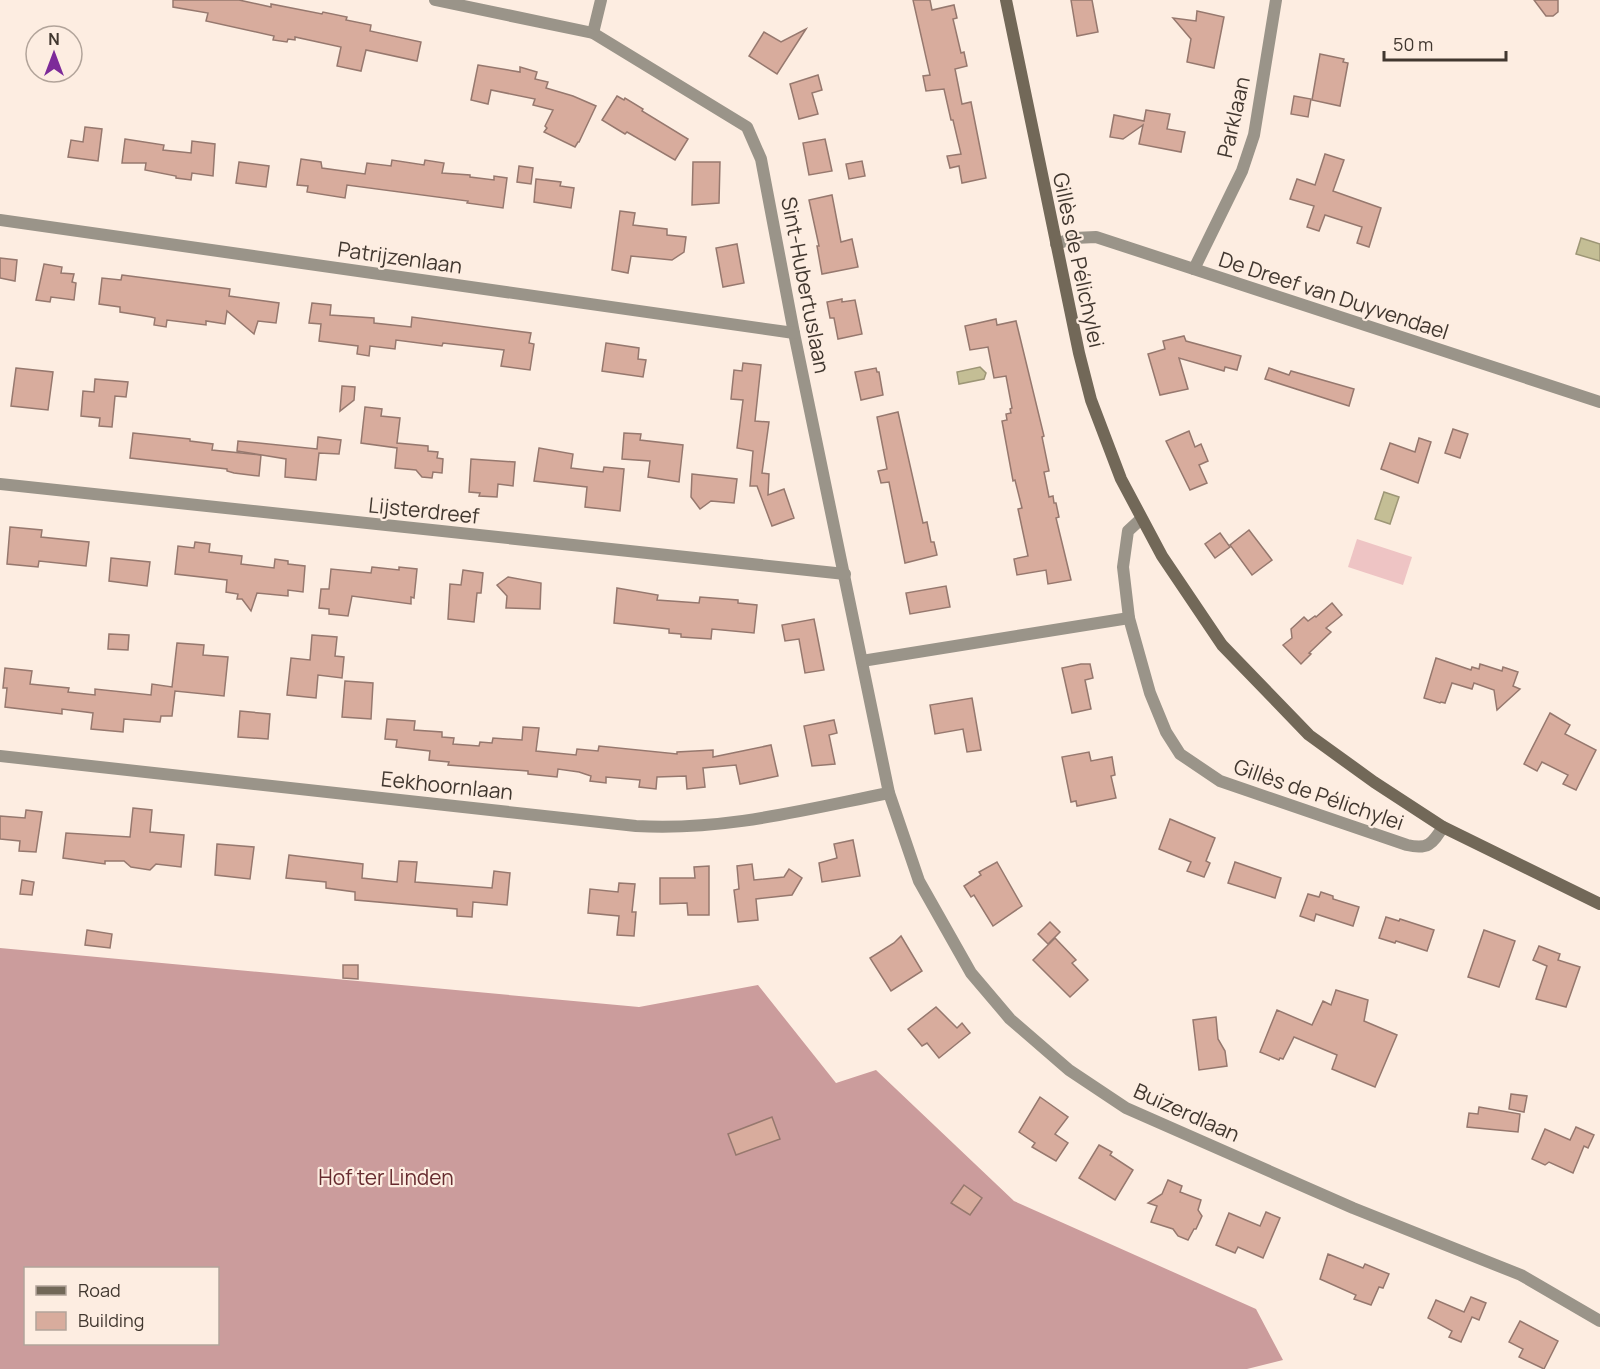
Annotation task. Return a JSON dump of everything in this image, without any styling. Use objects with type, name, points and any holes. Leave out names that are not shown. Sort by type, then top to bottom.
[{"type":"main road","name":"Gillès de Pélichylei","points":[[1006,0],[1079,353],[1091,400],[1121,479],[1161,556],[1222,645],[1309,735],[1374,782],[1443,827],[1600,904]]},
{"type":"street","points":[[435,0],[594,33],[601,0]]},
{"type":"street","name":"Parklaan","points":[[1194,269],[1242,171],[1254,135],[1276,0]]},
{"type":"street","name":"Sint-Hubertuslaan","points":[[594,33],[747,128],[761,159],[794,333],[889,793]]},
{"type":"street","name":"Patrijzenlaan","points":[[0,220],[794,333]]},
{"type":"street","name":"De Dreef van Duyvendael","points":[[1056,244],[1074,238],[1096,237],[1600,402]]},
{"type":"street","name":"Lijsterdreef","points":[[0,484],[845,574]]},
{"type":"street","name":"Gillès de Pélichylei","points":[[1141,519],[1128,531],[1123,567],[1129,618],[1150,693],[1166,732],[1180,754],[1220,782],[1379,837],[1419,848],[1429,845],[1443,827]]},
{"type":"street","points":[[862,662],[1129,618]]},
{"type":"street","name":"Eekhoornlaan","points":[[0,756],[668,828],[732,824],[889,793]]},
{"type":"street","name":"Buizerdlaan","points":[[889,793],[919,881],[971,973],[1010,1019],[1069,1070],[1126,1108],[1353,1208],[1521,1275],[1600,1321]]},
{"type":"shaded area","points":[[1581,238],[1600,244],[1600,261],[1576,254]]},
{"type":"shaded area","points":[[980,367],[986,373],[984,379],[959,384],[957,372]]},
{"type":"shaded area","points":[[1384,492],[1399,497],[1390,524],[1375,519]]},
{"type":"shaded area","points":[[1357,539],[1412,557],[1403,585],[1348,567]]},
{"type":"green space","name":"Hof ter Linden","points":[[0,948],[639,1007],[758,985],[836,1083],[876,1070],[1014,1201],[1256,1309],[1283,1360],[1247,1369],[0,1369]]},
{"type":"building","points":[[173,0],[239,0],[271,7],[271,4],[322,14],[323,12],[371,25],[370,31],[421,42],[417,61],[366,50],[361,71],[337,66],[341,47],[295,37],[295,40],[288,39],[287,42],[273,40],[274,36],[206,21],[208,13],[173,7]]},
{"type":"building","points":[[913,0],[930,0],[932,10],[954,5],[957,18],[953,19],[961,53],[964,52],[967,66],[955,69],[962,104],[971,102],[986,178],[962,183],[959,166],[950,168],[947,156],[961,154],[944,89],[926,91],[923,76],[930,75]]},
{"type":"building","points":[[1071,0],[1092,0],[1098,32],[1077,36]]},
{"type":"building","points":[[1534,0],[1558,0],[1558,12],[1553,16],[1546,16]]},
{"type":"building","points":[[1197,11],[1224,17],[1214,68],[1187,62],[1191,39],[1173,18],[1196,21]]},
{"type":"building","points":[[806,29],[777,74],[749,56],[764,32],[781,42]]},
{"type":"building","points":[[1320,54],[1344,59],[1343,62],[1348,63],[1340,106],[1312,100]]},
{"type":"building","points":[[478,65],[520,72],[520,67],[537,72],[535,79],[548,82],[546,88],[596,106],[575,147],[544,132],[553,110],[533,105],[535,99],[491,90],[488,104],[471,100]]},
{"type":"building","points":[[818,75],[822,90],[812,93],[818,114],[799,119],[790,84]]},
{"type":"building","points":[[617,96],[624,100],[625,98],[688,139],[675,160],[602,120]]},
{"type":"building","points":[[1294,96],[1311,99],[1308,117],[1291,114]]},
{"type":"building","points":[[1146,110],[1170,114],[1167,129],[1185,132],[1181,152],[1139,144],[1143,125],[1123,139],[1110,137],[1114,115],[1144,121]]},
{"type":"building","points":[[85,127],[102,129],[98,161],[68,157],[71,140],[83,142]]},
{"type":"building","points":[[125,139],[164,145],[163,150],[191,153],[192,141],[215,144],[213,176],[192,173],[191,180],[176,178],[176,176],[145,170],[146,163],[122,163]]},
{"type":"building","points":[[825,139],[832,171],[809,175],[803,143]]},
{"type":"building","points":[[1325,154],[1344,160],[1333,191],[1381,208],[1369,247],[1357,243],[1362,227],[1325,215],[1319,231],[1307,227],[1314,206],[1290,199],[1297,179],[1315,185]]},
{"type":"building","points":[[301,159],[321,162],[322,168],[365,174],[367,163],[391,166],[392,160],[424,165],[425,160],[444,163],[442,173],[494,180],[494,176],[507,178],[503,208],[467,203],[468,201],[347,185],[345,198],[307,192],[308,186],[297,185]]},
{"type":"building","points":[[862,161],[865,176],[849,179],[846,164]]},
{"type":"building","points":[[239,162],[269,166],[266,187],[236,183]]},
{"type":"building","points":[[693,162],[720,162],[719,203],[692,205]]},
{"type":"building","points":[[519,166],[533,168],[531,184],[517,182]]},
{"type":"building","points":[[536,179],[561,182],[560,186],[574,188],[571,208],[534,202]]},
{"type":"building","points":[[832,195],[841,242],[852,239],[858,267],[822,274],[817,246],[819,246],[809,200]]},
{"type":"building","points":[[620,211],[635,213],[633,225],[667,229],[667,235],[686,237],[684,252],[672,260],[631,256],[628,273],[612,270]]},
{"type":"building","points":[[737,244],[744,283],[723,287],[716,248]]},
{"type":"building","points":[[0,258],[17,260],[15,281],[0,278]]},
{"type":"building","points":[[44,264],[62,267],[61,273],[74,274],[72,282],[76,283],[74,300],[51,297],[50,302],[36,300]]},
{"type":"building","points":[[122,275],[230,289],[229,296],[279,303],[276,323],[258,321],[254,334],[227,311],[225,324],[206,321],[206,325],[167,320],[166,327],[154,325],[155,318],[120,312],[120,307],[99,304],[102,278],[121,280]]},
{"type":"building","points":[[842,299],[842,302],[855,300],[862,334],[838,339],[834,318],[830,318],[827,302]]},
{"type":"building","points":[[312,303],[331,305],[330,315],[374,318],[374,323],[411,327],[412,317],[531,333],[529,343],[534,344],[530,370],[501,366],[504,350],[443,343],[442,346],[396,340],[395,349],[370,346],[369,356],[357,354],[358,346],[319,341],[321,324],[309,323]]},
{"type":"building","points":[[996,319],[997,325],[1016,321],[1044,436],[1042,437],[1049,471],[1044,472],[1049,497],[1053,496],[1054,503],[1056,503],[1059,517],[1056,518],[1071,580],[1048,584],[1046,570],[1017,575],[1014,559],[1028,556],[1018,509],[1022,508],[1015,480],[1013,481],[1002,421],[1007,420],[1006,414],[1011,413],[1012,408],[1006,376],[994,378],[988,347],[970,350],[965,326]]},
{"type":"building","points":[[1184,336],[1186,341],[1241,356],[1237,370],[1225,367],[1224,371],[1179,358],[1188,389],[1160,395],[1148,354],[1165,349],[1163,341]]},
{"type":"building","points":[[606,343],[639,348],[638,359],[646,360],[643,377],[602,371]]},
{"type":"building","points":[[743,363],[761,365],[755,421],[769,422],[762,473],[769,474],[768,495],[784,489],[794,518],[772,526],[757,486],[750,486],[753,451],[737,448],[743,400],[731,399],[734,370],[742,371]]},
{"type":"building","points":[[16,368],[53,372],[48,410],[11,406]]},
{"type":"building","points":[[876,368],[879,372],[883,395],[861,400],[855,372]]},
{"type":"building","points":[[1269,368],[1289,375],[1291,371],[1354,389],[1349,406],[1265,379]]},
{"type":"building","points":[[95,379],[128,382],[126,397],[115,396],[112,427],[99,426],[100,418],[81,416],[83,391],[94,392]]},
{"type":"building","points":[[342,386],[355,387],[354,400],[340,411]]},
{"type":"building","points":[[365,407],[382,409],[381,416],[400,418],[397,443],[428,446],[428,451],[438,452],[437,458],[443,459],[442,473],[433,472],[432,478],[422,477],[416,470],[395,468],[397,448],[361,443]]},
{"type":"building","points":[[898,412],[923,523],[927,522],[931,542],[934,542],[937,555],[905,563],[889,482],[881,483],[878,471],[887,469],[877,417]]},
{"type":"building","points":[[1453,429],[1468,434],[1460,458],[1445,453]]},
{"type":"building","points":[[1189,431],[1195,447],[1201,444],[1208,461],[1199,465],[1207,483],[1190,490],[1166,441]]},
{"type":"building","points":[[133,433],[190,439],[190,441],[213,444],[212,450],[261,455],[259,476],[234,473],[227,469],[130,458]]},
{"type":"building","points":[[624,433],[641,434],[640,440],[683,445],[679,482],[648,477],[650,461],[622,459]]},
{"type":"building","points":[[318,437],[341,440],[339,454],[319,453],[316,480],[285,477],[286,459],[237,451],[238,441],[317,449]]},
{"type":"building","points":[[1419,438],[1431,442],[1418,483],[1381,469],[1390,443],[1415,452]]},
{"type":"building","points":[[539,448],[573,454],[571,468],[603,472],[604,467],[624,469],[620,511],[585,507],[587,487],[534,481]]},
{"type":"building","points":[[471,459],[515,462],[513,486],[498,484],[497,497],[479,496],[480,493],[469,492]]},
{"type":"building","points":[[692,474],[737,479],[734,503],[711,501],[700,509],[691,497]]},
{"type":"building","points":[[10,527],[42,530],[41,537],[89,542],[86,566],[39,561],[38,567],[7,564]]},
{"type":"building","points":[[1249,530],[1272,560],[1252,575],[1230,545]]},
{"type":"building","points":[[1220,533],[1230,547],[1215,558],[1205,544]]},
{"type":"building","points":[[195,542],[210,544],[209,552],[242,556],[241,564],[274,568],[275,559],[288,561],[288,564],[305,566],[303,592],[288,590],[288,596],[257,593],[251,611],[242,599],[237,599],[238,594],[226,592],[227,580],[175,574],[178,546],[194,548]]},
{"type":"building","points":[[111,558],[150,562],[147,586],[109,581]]},
{"type":"building","points":[[372,567],[417,569],[414,598],[411,597],[411,604],[352,596],[348,616],[329,614],[329,609],[319,608],[321,589],[329,589],[331,569],[371,573]]},
{"type":"building","points":[[463,570],[483,573],[481,593],[477,593],[474,622],[448,619],[450,584],[461,585]]},
{"type":"building","points":[[508,577],[541,583],[540,609],[506,608],[507,596],[497,585]]},
{"type":"building","points":[[946,586],[950,607],[910,614],[906,593]]},
{"type":"building","points":[[617,588],[658,595],[657,600],[699,603],[700,597],[738,600],[738,603],[757,605],[754,633],[712,629],[711,639],[681,637],[681,634],[669,633],[669,629],[614,623]]},
{"type":"building","points":[[1332,603],[1342,615],[1326,628],[1331,632],[1301,664],[1283,645],[1292,638],[1291,629],[1304,617],[1308,621],[1316,617]]},
{"type":"building","points":[[814,619],[824,670],[805,673],[799,639],[785,641],[782,625]]},
{"type":"building","points":[[109,634],[129,635],[128,650],[108,649]]},
{"type":"building","points":[[312,635],[337,637],[335,656],[344,657],[342,678],[318,675],[316,698],[287,695],[291,658],[310,660]]},
{"type":"building","points":[[177,643],[204,645],[203,655],[228,657],[224,696],[175,691],[172,716],[161,716],[160,722],[124,719],[123,732],[91,729],[93,713],[62,709],[62,714],[5,707],[7,688],[3,688],[5,668],[32,671],[30,684],[69,688],[68,692],[95,695],[95,689],[151,695],[152,684],[172,687]]},
{"type":"building","points":[[1436,658],[1471,670],[1472,667],[1479,669],[1480,664],[1502,671],[1503,667],[1518,672],[1513,686],[1520,689],[1497,710],[1494,690],[1474,683],[1472,689],[1452,683],[1445,703],[1424,698]]},
{"type":"building","points":[[1090,664],[1093,678],[1085,680],[1091,709],[1072,713],[1062,668]]},
{"type":"building","points":[[345,681],[373,683],[371,719],[342,717]]},
{"type":"building","points":[[972,698],[981,750],[967,752],[963,729],[935,734],[930,705]]},
{"type":"building","points":[[240,711],[270,714],[268,739],[238,737]]},
{"type":"building","points":[[1550,713],[1570,725],[1565,734],[1596,750],[1576,790],[1563,784],[1568,775],[1542,762],[1537,771],[1524,764]]},
{"type":"building","points":[[387,719],[415,721],[414,730],[442,732],[442,737],[454,738],[453,744],[479,746],[480,742],[492,743],[493,738],[522,740],[523,727],[539,728],[536,751],[576,755],[577,749],[598,751],[599,746],[677,754],[677,752],[713,750],[713,757],[771,745],[778,776],[740,784],[736,765],[703,768],[705,787],[687,789],[686,776],[657,777],[656,789],[639,787],[640,780],[606,777],[606,783],[590,781],[591,776],[558,769],[557,777],[528,774],[528,771],[448,765],[449,762],[429,760],[430,751],[396,747],[397,740],[385,739]]},
{"type":"building","points":[[834,720],[837,733],[829,735],[835,764],[812,766],[804,726]]},
{"type":"building","points":[[1089,752],[1091,761],[1112,757],[1115,775],[1111,776],[1116,798],[1077,806],[1076,801],[1071,802],[1062,757]]},
{"type":"building","points":[[133,808],[152,810],[150,832],[184,835],[181,867],[156,864],[150,870],[131,867],[124,861],[105,861],[105,864],[63,858],[66,833],[130,837]]},
{"type":"building","points":[[26,810],[42,812],[36,852],[19,851],[20,841],[0,839],[0,816],[25,818]]},
{"type":"building","points":[[1170,819],[1215,838],[1206,861],[1210,863],[1204,877],[1187,871],[1191,862],[1159,849]]},
{"type":"building","points":[[853,840],[860,876],[822,882],[819,863],[837,858],[834,844]]},
{"type":"building","points":[[217,844],[254,847],[250,879],[215,875]]},
{"type":"building","points":[[289,855],[363,864],[362,878],[397,882],[399,861],[417,862],[415,882],[492,888],[494,871],[510,873],[507,905],[473,902],[472,917],[457,916],[457,909],[355,900],[355,892],[326,888],[326,882],[286,878]]},
{"type":"building","points":[[997,862],[1022,906],[993,926],[974,895],[971,897],[964,886],[981,875],[979,872]]},
{"type":"building","points":[[1235,862],[1281,878],[1275,898],[1228,883]]},
{"type":"building","points":[[752,864],[754,880],[784,877],[789,869],[802,878],[792,895],[756,899],[758,920],[738,922],[734,890],[739,889],[737,866]]},
{"type":"building","points":[[709,866],[709,915],[688,915],[687,903],[660,904],[660,878],[695,878],[694,867]]},
{"type":"building","points":[[22,880],[34,882],[32,895],[20,894]]},
{"type":"building","points":[[619,883],[635,884],[632,912],[636,912],[634,936],[617,935],[619,916],[588,913],[590,889],[618,892]]},
{"type":"building","points":[[1321,892],[1333,896],[1333,899],[1359,907],[1353,926],[1316,914],[1314,921],[1300,916],[1308,894],[1319,897]]},
{"type":"building","points":[[1386,917],[1434,930],[1427,951],[1379,938]]},
{"type":"building","points":[[1050,922],[1060,932],[1048,944],[1038,934]]},
{"type":"building","points":[[87,930],[112,934],[110,948],[85,945]]},
{"type":"building","points":[[1484,930],[1515,941],[1499,987],[1468,977]]},
{"type":"building","points":[[901,936],[922,971],[891,991],[870,958]]},
{"type":"building","points":[[1055,938],[1076,960],[1072,963],[1088,980],[1070,997],[1033,960]]},
{"type":"building","points":[[1539,946],[1560,954],[1558,960],[1580,967],[1566,1007],[1536,999],[1547,966],[1533,960]]},
{"type":"building","points":[[343,965],[358,965],[358,979],[343,978]]},
{"type":"building","points":[[1336,990],[1368,1000],[1364,1021],[1397,1035],[1375,1087],[1332,1069],[1337,1055],[1294,1037],[1283,1059],[1279,1060],[1260,1052],[1277,1010],[1312,1025],[1323,1001],[1331,1005]]},
{"type":"building","points":[[936,1007],[957,1028],[962,1023],[970,1033],[939,1058],[927,1043],[922,1046],[908,1029]]},
{"type":"building","points":[[1216,1017],[1218,1039],[1225,1051],[1227,1066],[1199,1070],[1193,1020]]},
{"type":"building","points":[[1511,1094],[1527,1096],[1524,1112],[1509,1109]]},
{"type":"building","points":[[1040,1097],[1068,1117],[1055,1134],[1068,1143],[1056,1161],[1032,1147],[1035,1143],[1019,1132]]},
{"type":"building","points":[[1479,1107],[1520,1114],[1518,1132],[1467,1127],[1469,1113],[1478,1114]]},
{"type":"building","points":[[772,1117],[780,1139],[736,1155],[728,1134]]},
{"type":"building","points":[[1576,1127],[1594,1135],[1588,1148],[1584,1146],[1573,1173],[1549,1162],[1545,1165],[1532,1159],[1545,1129],[1570,1140]]},
{"type":"building","points":[[1099,1145],[1112,1152],[1110,1155],[1133,1170],[1115,1200],[1079,1178]]},
{"type":"building","points":[[1168,1180],[1182,1186],[1180,1192],[1201,1200],[1198,1210],[1202,1216],[1188,1240],[1178,1236],[1173,1229],[1151,1222],[1157,1206],[1148,1203],[1162,1194]]},
{"type":"building","points":[[964,1185],[982,1198],[970,1215],[951,1203]]},
{"type":"building","points":[[1266,1212],[1280,1218],[1263,1258],[1238,1247],[1235,1253],[1216,1245],[1229,1213],[1260,1226]]},
{"type":"building","points":[[1328,1254],[1363,1268],[1365,1264],[1389,1274],[1383,1288],[1379,1287],[1371,1305],[1354,1299],[1356,1295],[1320,1279]]},
{"type":"building","points":[[1471,1297],[1486,1303],[1479,1320],[1472,1317],[1461,1342],[1449,1337],[1452,1331],[1428,1318],[1436,1300],[1464,1312]]},
{"type":"building","points":[[1520,1321],[1558,1341],[1544,1369],[1519,1357],[1523,1349],[1509,1342]]}]
